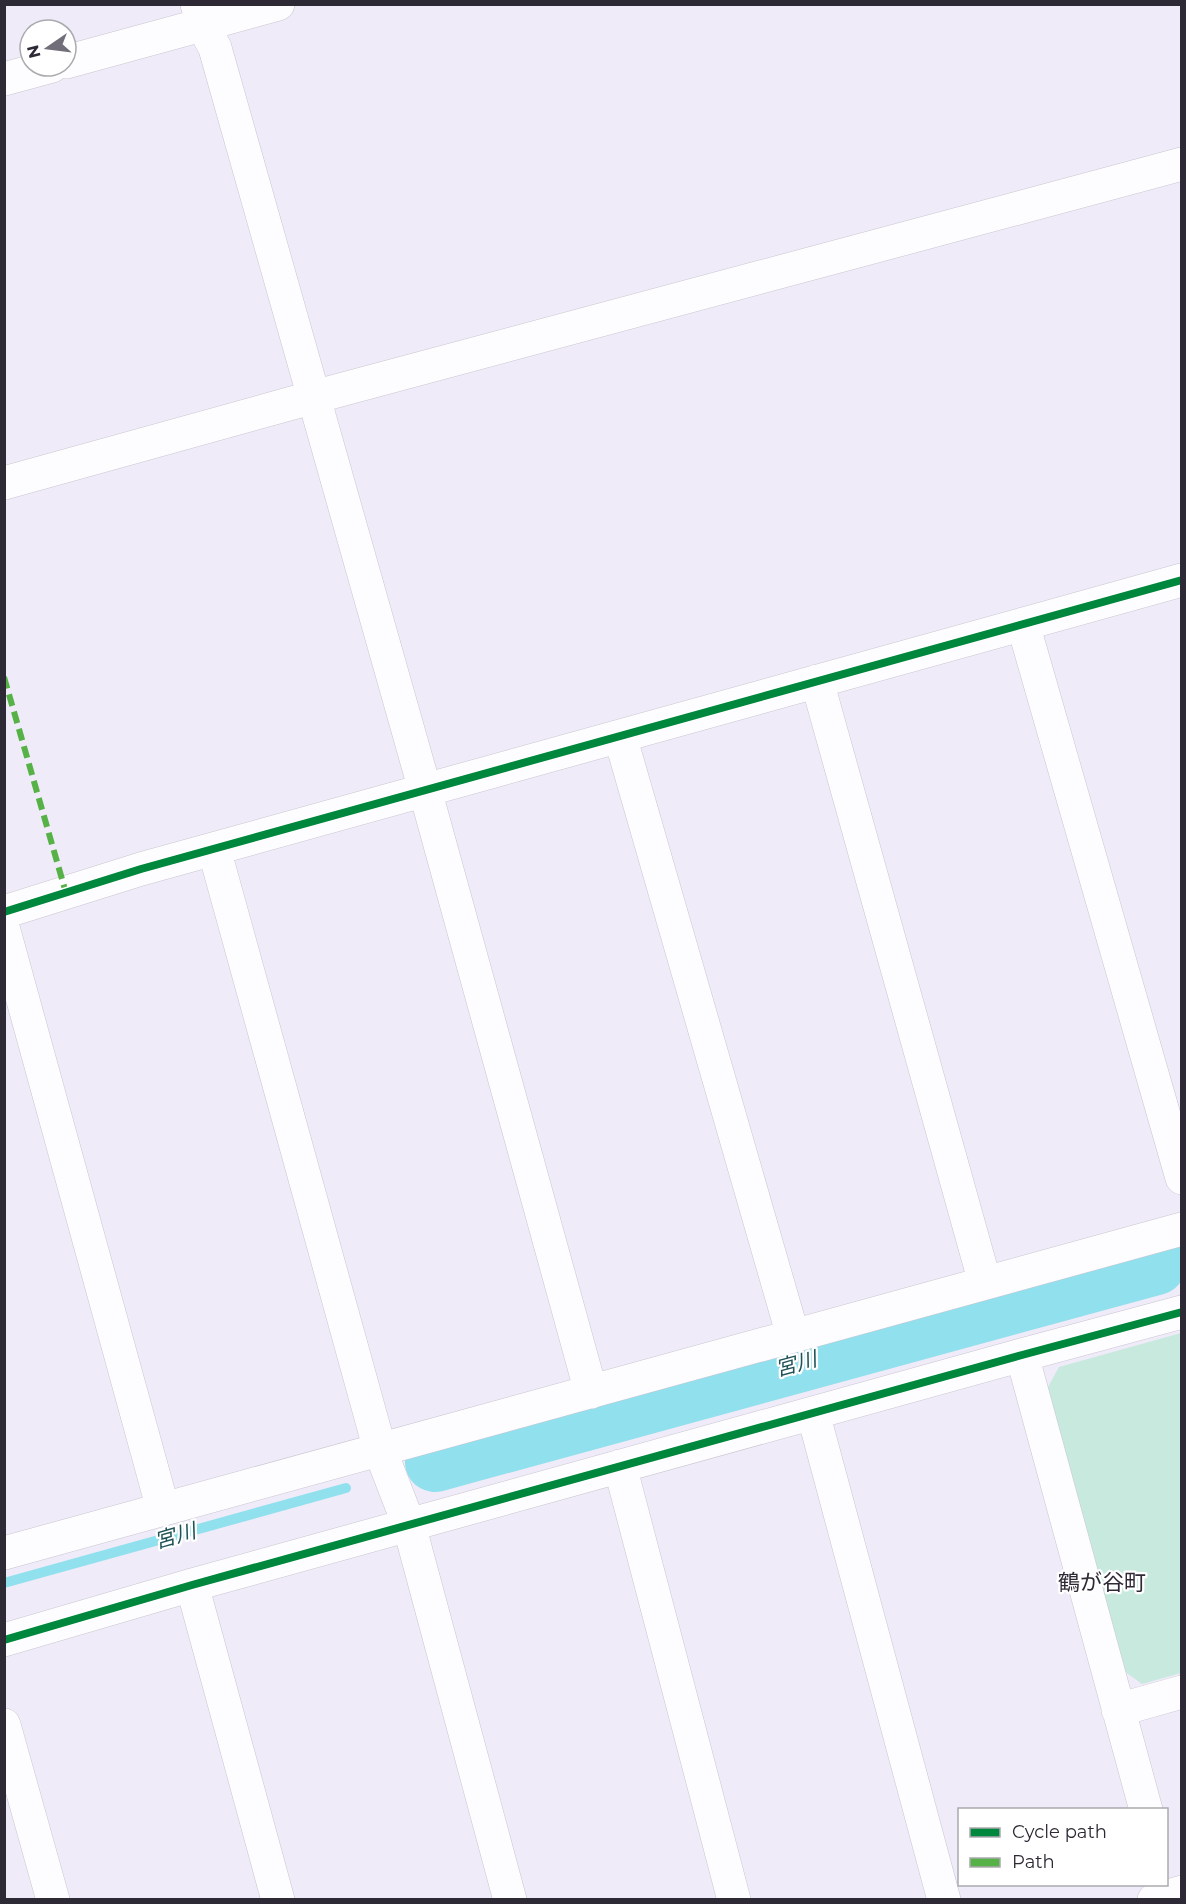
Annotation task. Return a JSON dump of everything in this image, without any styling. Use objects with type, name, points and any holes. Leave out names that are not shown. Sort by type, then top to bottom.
[{"type":"street","points":[[78,58],[200,15],[278,4]]},
{"type":"street","points":[[200,15],[215,48],[425,790],[591,1392]]},
{"type":"street","points":[[4,483],[314,397],[1182,164]]},
{"type":"street","points":[[4,912],[141,869],[1182,580]]},
{"type":"street","points":[[1023,624],[1182,1178]]},
{"type":"street","points":[[817,681],[985,1283]]},
{"type":"street","points":[[620,736],[794,1336]]},
{"type":"street","points":[[214,849],[380,1450],[409,1525],[510,1899]]},
{"type":"street","points":[[4,931],[163,1509]]},
{"type":"street","points":[[4,1553],[1182,1229]]},
{"type":"street","points":[[4,1640],[192,1585],[1182,1312]]},
{"type":"street","points":[[1022,1355],[1146,1808]]},
{"type":"street","points":[[813,1413],[944,1899]]},
{"type":"street","points":[[620,1466],[734,1899]]},
{"type":"street","points":[[192,1585],[278,1899]]},
{"type":"street","points":[[1118,1710],[1182,1692]]},
{"type":"street","points":[[4,1725],[53,1899]]},
{"type":"green space","points":[[1181,1333],[1181,1673],[1142,1684],[1124,1671],[1048,1387],[1059,1367]]},
{"type":"waterway","name":"宮川","points":[[435,1462],[1156,1265]]},
{"type":"waterway","name":"宮川","points":[[4,1583],[346,1488]]},
{"type":"marked path","points":[[4,677],[66,893]]},
{"type":"cycle path","points":[[4,912],[141,869],[1182,580]]},
{"type":"cycle path","points":[[4,1640],[192,1585],[1182,1312]]},
{"type":"district","name":"鶴が谷町","points":[[1102,1582]]}]
